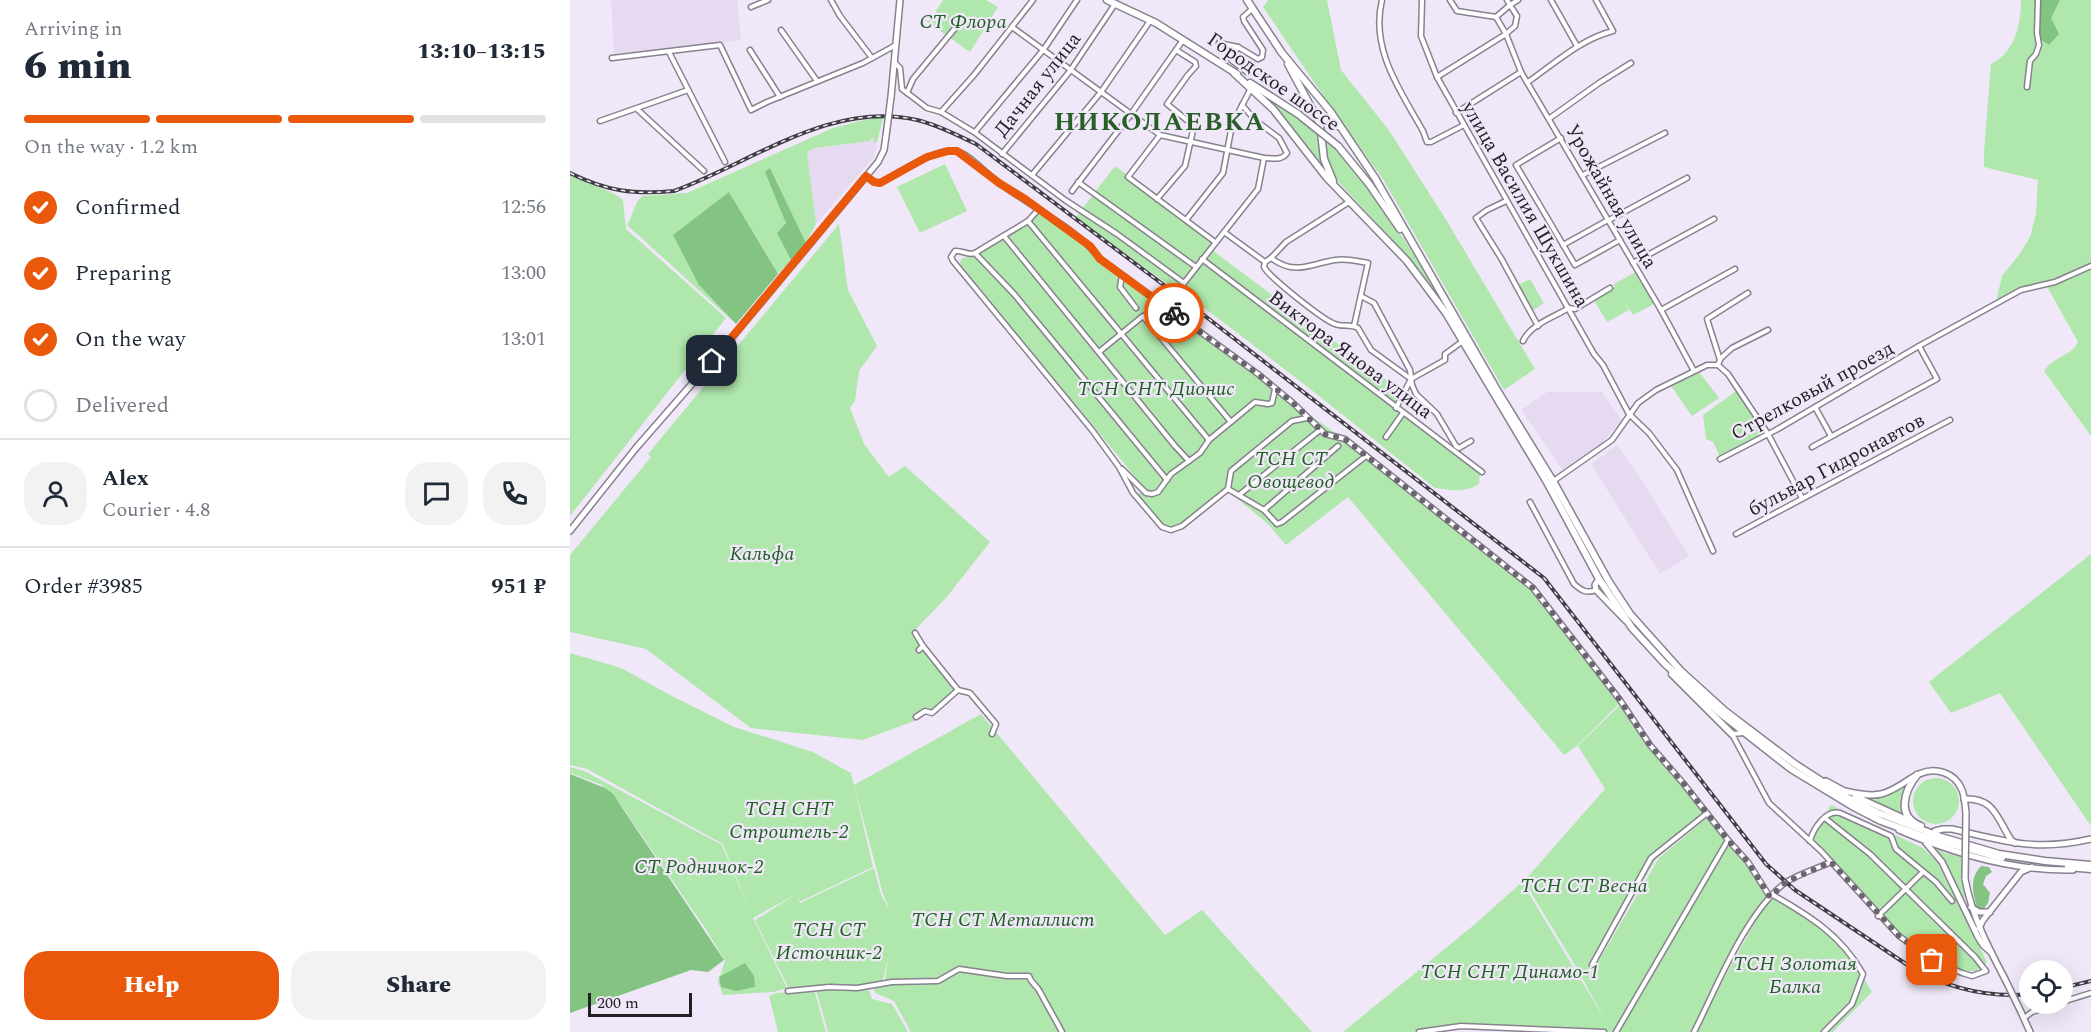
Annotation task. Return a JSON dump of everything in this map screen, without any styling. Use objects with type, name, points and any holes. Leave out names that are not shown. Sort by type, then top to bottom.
[{"type":"main road","points":[[570,531],[636,448],[725,346],[878,162],[884,150],[886,136],[900,0]]},
{"type":"main road","name":"Городское шоссе","points":[[1107,0],[1184,39],[1298,114],[1338,146],[1369,184],[1416,251]]},
{"type":"main road","points":[[1247,0],[1282,53],[1320,124],[1324,159],[1340,192]]},
{"type":"main road","points":[[1282,53],[1330,111],[1375,178],[1609,582],[1630,614],[1681,671],[1725,711],[1805,770],[1846,797],[1878,813],[1999,854],[2090,867]]},
{"type":"main road","points":[[1234,73],[1282,119],[1327,178],[1407,261],[1446,313],[1551,483],[1599,579],[1627,621]]},
{"type":"main road","points":[[1320,124],[1323,121],[1333,122],[1343,131]]},
{"type":"main road","points":[[1599,579],[1603,578],[1609,582]]},
{"type":"main road","points":[[1599,579],[1595,585],[1596,590],[1627,621],[1680,684],[1732,734]]},
{"type":"main road","points":[[1665,664],[1745,734],[1807,780],[1881,821],[1925,842],[1972,856],[2034,867],[2090,867]]},
{"type":"main road","points":[[1805,770],[1844,791],[1958,841]]},
{"type":"main road","points":[[1844,791],[1881,794],[1928,771],[1948,774],[1957,781],[1962,790],[1966,813],[1965,879],[1971,906],[1990,952],[2030,1032]]},
{"type":"main road","points":[[1916,824],[1907,815],[1904,801],[1908,787],[1917,775]]},
{"type":"main road","points":[[1964,799],[1978,799],[1988,803],[2011,840],[2017,844]]},
{"type":"main road","points":[[1881,821],[1932,840],[1988,856],[2043,865],[2090,867]]},
{"type":"main road","points":[[1935,831],[1952,829],[2017,844],[2044,846],[2091,839]]},
{"type":"main road","points":[[1925,842],[1942,862],[1978,937],[1990,952]]},
{"type":"main road","points":[[2008,863],[2015,871],[2012,883]]},
{"type":"main road","points":[[1979,928],[2021,872],[2034,867]]},
{"type":"main road","points":[[1971,906],[1981,913],[1991,911]]},
{"type":"street","points":[[751,7],[768,0]]},
{"type":"street","points":[[831,0],[840,16],[872,58]]},
{"type":"street","points":[[941,112],[974,75],[1033,0]]},
{"type":"street","points":[[974,132],[1044,49],[1077,0]]},
{"type":"street","points":[[1383,0],[1380,19],[1382,47],[1388,69],[1423,131],[1426,142],[1431,142],[1464,125]]},
{"type":"street","name":"улица Василия Шукшина","points":[[1422,0],[1421,36],[1437,77],[1629,414],[1649,433],[1677,470],[1713,551]]},
{"type":"street","points":[[1450,0],[1457,11],[1496,18],[1518,0]]},
{"type":"street","points":[[1437,77],[1506,34],[1517,22],[1517,16],[1507,0]]},
{"type":"street","points":[[1551,0],[1578,46]]},
{"type":"street","points":[[1528,82],[1578,46],[1599,34],[1613,31],[1596,0]]},
{"type":"street","points":[[2027,87],[2030,61],[2039,45],[2038,0]]},
{"type":"street","name":"Дачная улица","points":[[1002,154],[1071,69],[1115,4]]},
{"type":"street","points":[[1219,43],[1238,47],[1258,59],[1263,53],[1244,21],[1244,17],[1253,9]]},
{"type":"street","name":"Урожайная улица","points":[[1496,18],[1506,34],[1521,72],[1583,175],[1694,371]]},
{"type":"street","points":[[1032,174],[1101,92],[1150,21]]},
{"type":"street","points":[[907,93],[913,78],[956,27]]},
{"type":"street","points":[[1012,27],[1160,135],[1264,158],[1281,159],[1287,153],[1280,138],[1255,120],[1242,105]]},
{"type":"street","points":[[781,30],[817,81]]},
{"type":"street","points":[[1072,190],[1131,114],[1184,39]]},
{"type":"street","points":[[612,58],[720,45],[751,110],[872,58],[896,45]]},
{"type":"street","points":[[1238,47],[1230,59],[1248,73]]},
{"type":"street","points":[[750,50],[780,97]]},
{"type":"street","points":[[1157,199],[1185,166],[1194,125],[1167,104],[1196,66],[1195,62],[1176,50]]},
{"type":"street","points":[[669,52],[725,162]]},
{"type":"street","points":[[894,63],[900,68],[902,89],[907,93],[927,108],[941,112],[974,132],[1065,200],[1118,234],[1184,283],[1258,189],[1264,158]]},
{"type":"street","points":[[1550,118],[1631,63]]},
{"type":"street","points":[[1456,112],[1521,72]]},
{"type":"street","points":[[1186,220],[1223,173],[1232,125],[1251,87]]},
{"type":"street","points":[[600,122],[688,90]]},
{"type":"street","points":[[637,109],[704,171]]},
{"type":"street","points":[[1583,175],[1665,133]]},
{"type":"street","points":[[1160,135],[1128,177],[1215,242]]},
{"type":"street","points":[[1561,138],[1516,165],[1575,265],[1620,240]]},
{"type":"street","points":[[866,176],[880,183],[927,157],[957,151],[1090,246],[1100,259],[1122,276],[1275,388],[1325,434],[1345,439],[1533,588],[1620,700],[1650,745],[1748,862],[1772,896],[1809,915],[1854,956],[1863,974],[1852,1005],[1824,1032]]},
{"type":"street","points":[[1563,245],[1687,178]]},
{"type":"street","points":[[1078,182],[1196,267]]},
{"type":"street","points":[[1506,201],[1487,210],[1476,219],[1501,258],[1538,326]]},
{"type":"street","points":[[1265,262],[1286,242],[1349,202]]},
{"type":"street","points":[[1038,210],[1028,221],[975,253],[968,255],[957,251],[952,255],[952,259],[1092,430],[1119,467],[1133,493],[1162,527],[1171,530],[1182,526],[1228,489],[1231,471],[1292,421],[1308,418]]},
{"type":"street","points":[[1633,263],[1714,219]]},
{"type":"street","points":[[1028,221],[1209,440]]},
{"type":"street","points":[[1224,232],[1265,262]]},
{"type":"street","points":[[1004,236],[1174,446],[1189,461]]},
{"type":"street","points":[[975,253],[1014,294],[1167,480]]},
{"type":"street","points":[[1271,258],[1281,266],[1306,268],[1337,259],[1368,263],[1354,326]]},
{"type":"street","name":"Виктора Янова улица","points":[[1202,259],[1482,472]]},
{"type":"street","points":[[1265,262],[1264,267],[1271,276],[1335,324],[1358,328],[1374,353],[1411,379]]},
{"type":"street","name":"Стрелковый проезд","points":[[1720,459],[2021,290],[2055,282],[2091,266]]},
{"type":"street","points":[[1661,310],[1735,269]]},
{"type":"street","points":[[1122,276],[1120,287],[1136,308]]},
{"type":"street","points":[[1523,341],[1527,333],[1538,326],[1569,308],[1575,309],[1610,288]]},
{"type":"street","points":[[1720,360],[1707,319],[1748,293]]},
{"type":"street","points":[[1361,296],[1374,303],[1410,370],[1416,394],[1437,414],[1456,447],[1460,448],[1471,441]]},
{"type":"street","points":[[1099,352],[1143,316],[1231,422]]},
{"type":"street","points":[[1718,365],[1732,348],[1768,330]]},
{"type":"street","points":[[1396,408],[1411,379],[1445,360],[1445,354],[1463,341]]},
{"type":"street","points":[[1812,447],[1937,379],[1919,346]]},
{"type":"street","points":[[1551,483],[1612,440],[1638,403],[1656,390],[1707,364],[1718,365],[1728,374],[1768,434],[1802,498]]},
{"type":"street","points":[[1119,467],[1146,493],[1158,492],[1167,480],[1200,453],[1209,440],[1255,402],[1272,403],[1275,388]]},
{"type":"street","points":[[1815,407],[1831,436]]},
{"type":"street","points":[[1386,436],[1403,413]]},
{"type":"street","name":"бульвар Гидронавтов","points":[[1736,534],[1950,420]]},
{"type":"street","points":[[1239,495],[1320,430]]},
{"type":"street","points":[[1264,510],[1338,447]]},
{"type":"street","points":[[1228,489],[1264,510],[1277,524],[1366,456]]},
{"type":"street","points":[[1530,502],[1574,584],[1582,591],[1596,590]]},
{"type":"street","points":[[915,633],[958,690],[970,693],[996,724],[992,734]]},
{"type":"street","points":[[919,650],[923,646]]},
{"type":"street","points":[[916,717],[925,711],[932,713],[958,690]]},
{"type":"street","points":[[1745,734],[1732,734],[1768,803],[1831,862],[1899,936],[1932,960],[1972,976],[1986,971],[1975,957],[1870,855],[1826,819]]},
{"type":"street","points":[[1810,841],[1815,827],[1836,811],[1891,836],[1896,849],[1936,882],[1952,901]]},
{"type":"street","points":[[1592,965],[1651,858],[1706,814]]},
{"type":"street","points":[[1616,1032],[1728,840]]},
{"type":"street","points":[[1694,1032],[1747,928],[1772,896],[1786,882],[1831,862]]},
{"type":"street","points":[[1878,915],[1923,872]]},
{"type":"street","points":[[788,991],[829,987],[857,988],[892,982],[938,981],[958,969],[1006,976],[1024,975],[1029,976],[1030,982],[1039,989],[1062,1032]]},
{"type":"street","points":[[2073,999],[2091,993]]},
{"type":"street","points":[[1419,1032],[1461,1026],[1604,1032]]},
{"type":"shaded area","points":[[611,0],[737,0],[741,40],[614,54]]},
{"type":"shaded area","points":[[871,138],[877,142],[874,157],[816,224],[807,152],[815,148],[870,141]]},
{"type":"shaded area","points":[[1547,392],[1602,392],[1622,420],[1602,443],[1563,470],[1521,410]]},
{"type":"shaded area","points":[[1617,445],[1689,556],[1660,574],[1591,464]]},
{"type":"green space","name":"СТ Флора","points":[[943,0],[986,0],[998,7],[970,52],[926,21],[938,20],[936,11]]},
{"type":"green space","points":[[1268,0],[1327,0],[1341,70],[1388,129],[1445,218],[1535,369],[1504,390],[1383,179],[1341,122],[1263,7]]},
{"type":"green space","points":[[2021,0],[2091,0],[2091,436],[2044,371],[2053,362],[2072,350],[2078,342],[2045,283],[2023,288],[1996,302],[2002,276],[2030,237],[2036,214],[2038,180],[1984,167],[1991,64],[2006,53],[2015,37],[2020,19]]},
{"type":"green space","points":[[2041,0],[2060,0],[2051,18],[2059,34],[2049,45],[2040,39],[2038,24]]},
{"type":"green space","points":[[1262,92],[1316,131],[1321,162],[1318,163]]},
{"type":"green space","points":[[884,115],[877,142],[871,138],[870,141],[815,148],[807,152],[816,224],[806,243],[770,168],[786,223],[777,233],[791,260],[778,274],[729,192],[699,285],[736,324],[627,225],[642,196],[687,193],[833,128]]},
{"type":"green space","points":[[1325,138],[1348,159],[1361,176],[1445,303],[1398,246],[1336,179],[1328,162]]},
{"type":"green space","points":[[945,164],[967,211],[920,233],[897,187]]},
{"type":"green space","points":[[1115,166],[1217,242],[1178,292],[1076,217]]},
{"type":"green space","points":[[770,168],[806,243],[791,260],[777,233],[786,223],[765,172]]},
{"type":"green space","points":[[570,175],[604,189],[623,200],[626,229],[726,318],[570,516]]},
{"type":"green space","points":[[729,192],[778,274],[736,324],[699,285],[673,235]]},
{"type":"green space","points":[[1041,209],[1177,312],[1277,393],[1340,436],[1535,585],[1622,701],[1578,745],[1564,755],[1348,497],[1286,545],[1268,524],[1228,491],[1178,530],[1173,532],[1161,529],[1134,496],[1145,490],[1153,491],[1146,490],[960,264],[961,259],[982,251],[1016,232]]},
{"type":"green space","name":"Кальфа","points":[[839,224],[848,290],[877,346],[859,371],[855,401],[850,408],[864,444],[889,477],[905,466],[990,542],[946,598],[911,634],[956,691],[917,720],[863,740],[751,728],[646,649],[570,632],[570,555],[651,457],[648,454]]},
{"type":"green space","points":[[1212,250],[1404,393],[1394,408],[1480,474],[1479,484],[1464,490],[1435,488],[1181,290]]},
{"type":"green space","points":[[1636,272],[1656,303],[1633,315],[1622,298],[1629,310],[1607,322],[1594,300],[1615,287],[1614,284]]},
{"type":"green space","points":[[1530,279],[1544,303],[1532,311],[1517,286]]},
{"type":"green space","points":[[1699,372],[1719,398],[1692,416],[1671,386]]},
{"type":"green space","points":[[1736,391],[1764,434],[1720,457],[1713,442],[1706,439],[1703,415]]},
{"type":"green space","points":[[2091,554],[2091,826],[2000,693],[1951,713],[1929,682]]},
{"type":"green space","points":[[570,653],[621,668],[734,727],[813,752],[851,773],[873,867],[801,901],[798,899],[800,903],[874,868],[881,895],[890,910],[883,894],[854,785],[981,714],[1165,935],[1202,910],[1312,1032],[911,1032],[894,1001],[875,993],[874,989],[885,980],[888,958],[883,980],[877,983],[814,989],[826,1032],[778,1032],[769,996],[776,993],[801,991],[790,991],[755,920],[795,895],[753,918],[787,988],[774,992],[723,995],[718,982],[725,961],[707,931],[621,805],[602,785],[570,773],[570,767],[584,771],[722,845],[751,914],[723,844],[587,769],[570,765]]},
{"type":"green space","name":"ТСН СТ Весна","points":[[1620,705],[1706,816],[1656,859],[1594,965],[1581,975],[1524,881],[1605,789],[1578,746]]},
{"type":"green space","points":[[570,774],[605,788],[613,794],[724,960],[708,972],[691,970],[570,1013]]},
{"type":"green space","points":[[1936,778],[1952,785],[1959,801],[1952,817],[1936,824],[1920,817],[1913,801],[1920,785]]},
{"type":"green space","points":[[1906,784],[1903,801],[1907,818],[1864,799],[1887,795]]},
{"type":"green space","name":"ТСН Золотая Балка","points":[[1831,805],[1923,848],[1937,862],[1987,962],[1984,965],[1975,971],[1960,969],[1892,929],[1812,838]]},
{"type":"green space","name":"ТСН СНТ Динамо-1","points":[[1709,816],[1728,839],[1614,1032],[1463,1024],[1412,1032],[1343,1032],[1474,925],[1522,882],[1605,1020],[1581,976],[1595,967],[1659,858]]},
{"type":"green space","points":[[1730,840],[1749,860],[1769,892],[1747,928],[1701,1021],[1770,894],[1836,933],[1872,992],[1833,1032],[1618,1032],[1697,894]]},
{"type":"green space","points":[[1937,850],[1944,853],[1962,857],[1961,877],[1965,900]]},
{"type":"green space","points":[[1981,866],[1989,867],[1992,872],[1986,876],[1983,884],[1990,893],[1988,903],[1983,910],[1977,908],[1973,886],[1977,871]]},
{"type":"green space","points":[[745,963],[754,976],[755,987],[736,991],[721,987],[719,977]]},
{"type":"green space","points":[[831,988],[869,990],[872,999],[892,1004],[908,1032],[828,1032],[816,990]]},
{"type":"railway","points":[[570,173],[608,188],[633,192],[674,191],[823,126],[854,119],[885,116],[925,122],[976,144],[1205,316],[1544,578],[1766,864],[1795,890],[1926,975],[1969,990],[2019,995]]},
{"type":"railway","points":[[2073,985],[2091,981]]},
{"type":"way so far","points":[[1174,313],[1258,374],[1325,434],[1345,439],[1533,588],[1620,700],[1650,745],[1748,862],[1770,897],[1786,882],[1831,862],[1899,936],[1932,960]]},
{"type":"district","name":"НИКОЛАЕВКА","points":[[1160,121]]},
{"type":"route","points":[[712,361],[866,176],[880,183],[927,157],[953,150],[961,153],[999,183],[1090,246],[1100,259],[1174,313]]},
{"type":"park label","name":"ТСН СНТ Дионис","points":[[1156,388]]},
{"type":"park label","name":"ТСН СТ Овощевод","points":[[1291,470]]},
{"type":"park label","name":"ТСН СНТ Строитель-2","points":[[789,820]]},
{"type":"park label","name":"СТ Родничок-2","points":[[699,866]]},
{"type":"park label","name":"ТСН СТ Металлист","points":[[1003,919]]},
{"type":"park label","name":"ТСН СТ Источник-2","points":[[829,940]]}]
